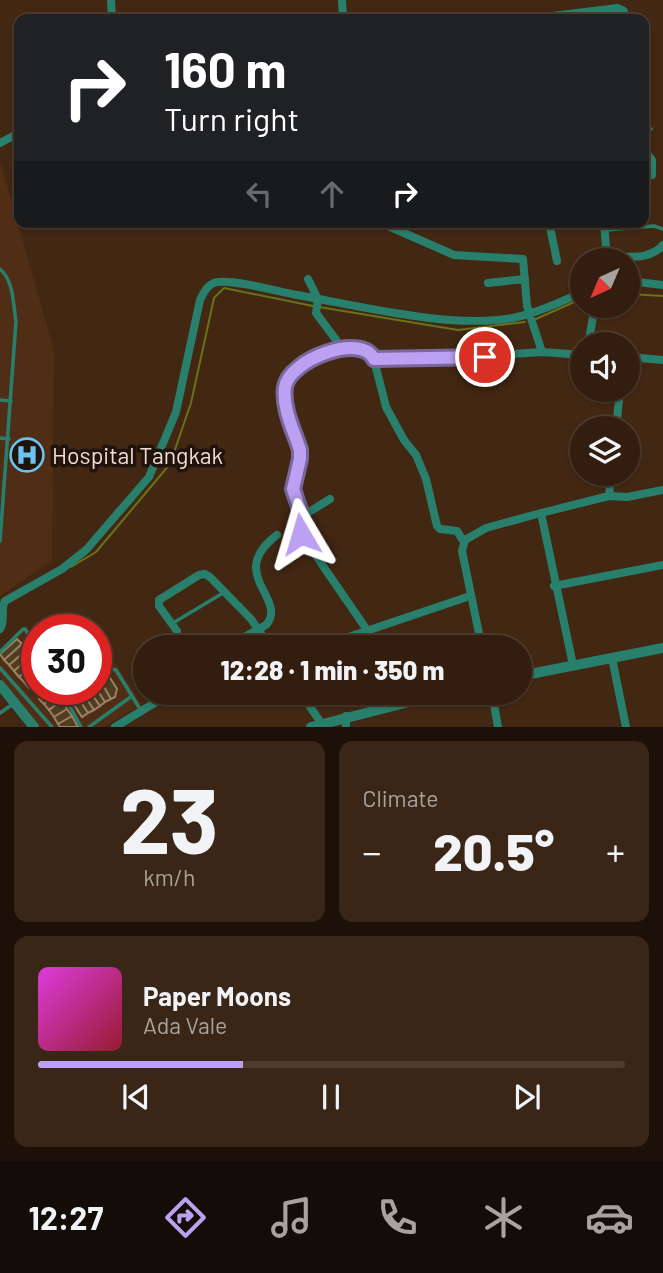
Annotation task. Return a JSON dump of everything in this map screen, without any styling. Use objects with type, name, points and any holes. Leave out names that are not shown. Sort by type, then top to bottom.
[{"type":"street","points":[[591,14],[618,8],[624,14]]},
{"type":"street","points":[[393,228],[454,255],[523,258],[526,299],[542,352]]},
{"type":"street","points":[[550,228],[557,261]]},
{"type":"street","points":[[604,228],[607,248]]},
{"type":"street","points":[[640,257],[656,253],[663,246]]},
{"type":"street","points":[[308,279],[317,303],[342,348]]},
{"type":"street","points":[[488,283],[525,279]]},
{"type":"street","points":[[0,629],[4,622],[5,601],[74,561],[149,477],[176,412],[200,300],[209,286],[220,282],[317,303],[470,321],[530,314],[570,297]]},
{"type":"street","points":[[640,282],[663,285]]},
{"type":"street","points":[[367,630],[301,534],[301,517],[293,489],[300,450],[284,398],[287,379],[296,368],[342,348],[369,351],[374,359],[386,407],[404,440],[416,455],[426,479],[437,526],[439,529],[457,531],[464,542]]},
{"type":"street","points":[[374,359],[485,357],[542,352],[570,354]]},
{"type":"street","points":[[640,358],[663,360]]},
{"type":"street","points":[[609,496],[610,486]]},
{"type":"street","points":[[479,635],[462,551],[464,542],[471,536],[486,528],[609,496],[626,497],[663,490]]},
{"type":"street","points":[[301,517],[330,499]]},
{"type":"street","points":[[541,513],[554,586],[573,665]]},
{"type":"street","points":[[247,635],[269,623],[271,611],[258,577],[258,556],[264,545],[277,535]]},
{"type":"street","points":[[554,586],[663,565]]},
{"type":"street","points":[[175,627],[158,604],[161,598],[202,574],[210,577],[225,592],[262,635]]},
{"type":"street","points":[[353,635],[470,596]]},
{"type":"street","points":[[532,674],[663,648]]},
{"type":"street","points":[[611,658],[626,727]]},
{"type":"street","points":[[0,685],[34,727]]},
{"type":"street","points":[[116,727],[151,705]]},
{"type":"street","points":[[307,705],[316,725],[346,722],[403,705]]},
{"type":"street","points":[[494,705],[498,727]]},
{"type":"lane","points":[[0,269],[10,285],[16,321],[0,541]]},
{"type":"lane","points":[[0,400],[11,401]]},
{"type":"lane","points":[[0,438],[9,439]]},
{"type":"lane","points":[[175,627],[225,592]]},
{"type":"lane","points":[[0,652],[21,631]]},
{"type":"lane","points":[[0,668],[52,727]]},
{"type":"lane","points":[[112,669],[116,670],[141,711]]},
{"type":"lane","points":[[89,727],[132,696]]},
{"type":"lane","points":[[0,713],[15,702]]},
{"type":"lane","points":[[69,705],[81,727]]},
{"type":"shaded area","name":"Hospital Tangkak","points":[[0,161],[14,210],[14,228],[19,228],[54,350],[52,560],[0,596]]},
{"type":"shaded area","points":[[21,630],[21,704],[0,678],[0,649]]},
{"type":"shaded area","points":[[114,661],[133,691],[133,705],[139,705],[104,727],[39,727],[21,705],[112,705]]},
{"type":"building","points":[[17,639],[21,643],[4,660],[0,654]]},
{"type":"building","points":[[21,645],[21,655],[9,665],[4,660]]},
{"type":"building","points":[[21,655],[21,665],[14,671],[9,665]]},
{"type":"building","points":[[21,665],[21,675],[19,677],[14,671]]},
{"type":"building","points":[[112,681],[117,689],[112,698]]},
{"type":"building","points":[[56,705],[65,705],[67,709],[54,717],[49,710]]},
{"type":"building","points":[[74,705],[83,705],[88,713],[82,717]]},
{"type":"building","points":[[83,705],[91,705],[94,710],[88,713]]},
{"type":"building","points":[[67,709],[72,716],[58,724],[54,717]]},
{"type":"building","points":[[72,716],[78,727],[60,727],[58,724]]},
{"type":"waterway","points":[[71,567],[96,552],[170,464],[191,403],[214,298],[224,288],[313,306]]},
{"type":"waterway","points":[[640,295],[663,296]]},
{"type":"waterway","points":[[536,319],[570,304]]},
{"type":"waterway","points":[[319,307],[458,330],[525,322]]},
{"type":"place","name":"Hospital Tangkak","points":[[27,455]]},
{"type":"route","points":[[301,534],[300,510],[293,489],[300,450],[284,398],[291,372],[306,362],[342,348],[369,351],[374,359],[485,357]]}]
